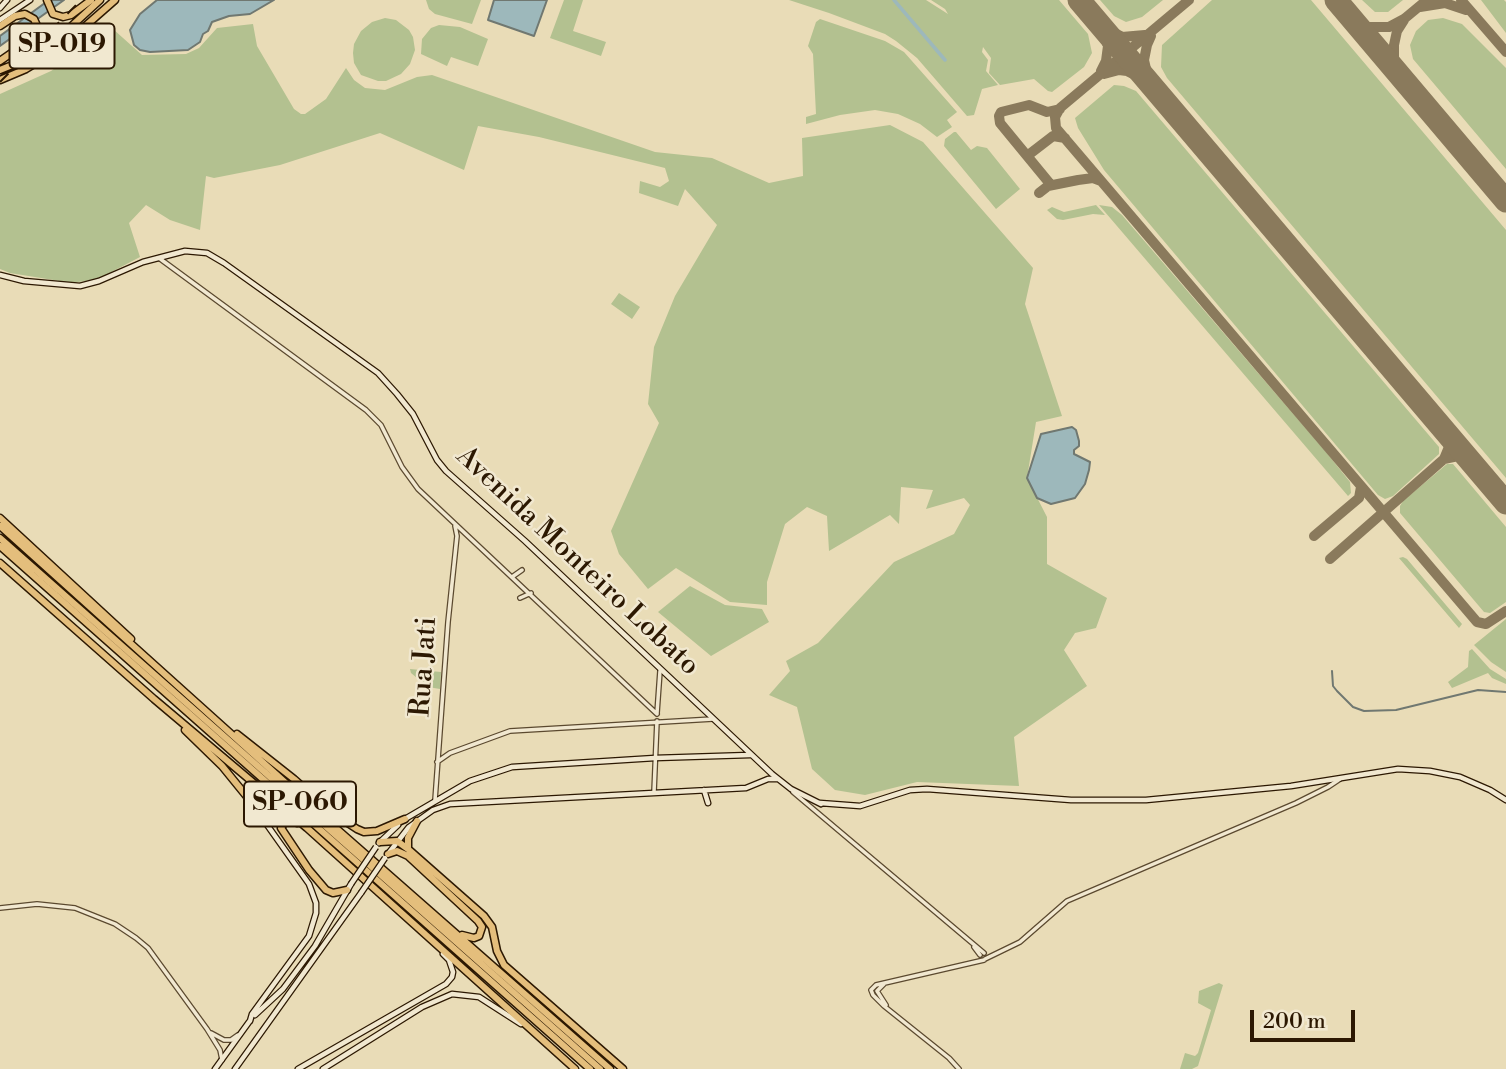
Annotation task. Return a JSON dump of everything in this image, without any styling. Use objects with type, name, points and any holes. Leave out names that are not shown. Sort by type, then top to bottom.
[{"type":"highway","points":[[47,0],[52,14],[63,18],[91,0]]},
{"type":"highway","name":"SP-019","points":[[0,70],[53,43],[100,0]]},
{"type":"highway","name":"SP-019","points":[[0,80],[26,69],[58,50],[115,0]]},
{"type":"highway","points":[[0,26],[20,15],[31,17],[37,23],[37,31],[0,61]]},
{"type":"highway","points":[[0,518],[121,628],[143,654]]},
{"type":"highway","name":"SP-060","points":[[0,527],[610,1069]]},
{"type":"highway","name":"SP-060","points":[[0,538],[600,1069]]},
{"type":"highway","name":"SP-060","points":[[0,546],[590,1069]]},
{"type":"highway","name":"SP-060","points":[[0,563],[154,699],[307,828],[575,1069]]},
{"type":"highway","points":[[154,699],[222,766],[248,798]]},
{"type":"highway","points":[[219,723],[223,723],[295,779],[345,823],[364,832],[377,831],[405,819]]},
{"type":"highway","points":[[307,828],[289,820],[281,825],[284,835],[319,884],[332,892],[349,887]]},
{"type":"highway","points":[[408,849],[408,838],[417,821]]},
{"type":"highway","points":[[378,845],[397,841],[489,923],[504,965],[621,1069]]},
{"type":"highway","points":[[387,856],[397,851],[408,856],[478,921],[482,930],[479,936],[474,938],[453,929]]},
{"type":"main road","points":[[0,6],[6,0]]},
{"type":"main road","points":[[0,20],[30,0]]},
{"type":"main road","name":"Avenida Monteiro Lobato","points":[[0,275],[24,281],[80,286],[99,282],[155,257],[172,253],[192,250],[216,258],[378,373],[413,414],[437,460],[446,471],[525,541],[767,770],[792,791],[821,804]]},
{"type":"main road","points":[[215,1069],[240,1033],[283,989],[315,946],[349,887],[378,845],[405,819],[435,800],[470,781],[512,767],[751,755]]},
{"type":"main road","points":[[821,804],[860,806],[910,790],[926,789],[1071,800],[1126,801],[1291,786],[1398,769],[1440,772],[1479,784],[1506,800]]},
{"type":"main road","points":[[765,780],[767,770]]},
{"type":"main road","points":[[235,1069],[397,841],[417,821],[433,810],[450,804],[746,788],[765,780],[778,779]]},
{"type":"main road","points":[[704,789],[708,803]]},
{"type":"main road","points":[[248,798],[309,884],[316,903],[309,936],[252,1014],[250,1021]]},
{"type":"main road","points":[[298,1069],[386,1020],[450,980],[453,972],[449,960],[425,933]]},
{"type":"main road","points":[[323,1069],[422,1007],[452,994],[471,995],[488,1001],[537,1034]]},
{"type":"street","points":[[170,264],[172,253]]},
{"type":"street","points":[[155,257],[170,264],[366,410],[381,425],[410,481],[657,714]]},
{"type":"street","name":"Rua Jati","points":[[435,800],[457,536],[454,524]]},
{"type":"street","points":[[457,536],[462,531]]},
{"type":"street","points":[[512,577],[522,570]]},
{"type":"street","points":[[520,598],[530,593]]},
{"type":"street","points":[[583,654],[590,649]]},
{"type":"street","points":[[654,792],[660,671]]},
{"type":"street","points":[[648,704],[658,702]]},
{"type":"street","points":[[437,762],[450,753],[510,731],[713,719]]},
{"type":"street","points":[[439,747],[440,753],[450,753]]},
{"type":"street","points":[[959,1069],[876,999],[874,986],[985,960],[1000,954],[1020,942],[1067,901],[1297,803],[1341,778]]},
{"type":"street","points":[[792,791],[968,939],[987,956],[985,960]]},
{"type":"street","points":[[821,804],[824,818]]},
{"type":"street","points":[[0,908],[52,904],[75,908],[115,923],[148,948],[207,1029],[220,1050],[222,1060]]},
{"type":"street","points":[[965,964],[982,954],[1000,954]]},
{"type":"street","points":[[207,1029],[224,1040],[231,1040],[240,1033]]},
{"type":"green space","points":[[426,0],[481,0],[472,24],[435,14],[429,9]]},
{"type":"green space","points":[[564,0],[583,0],[573,31],[606,42],[601,56],[550,38]]},
{"type":"green space","points":[[789,0],[926,0],[948,14],[931,0],[1059,0],[1088,34],[1092,53],[1084,67],[1052,92],[1034,79],[1000,85],[989,73],[991,58],[983,47],[982,52],[988,60],[986,71],[998,85],[982,89],[974,115],[967,116],[917,58],[896,41],[885,34]]},
{"type":"green space","points":[[1100,0],[1163,0],[1142,17],[1126,22],[1114,16]]},
{"type":"green space","points":[[1212,0],[1311,0],[1506,230],[1506,478],[1167,78],[1161,67],[1162,45]]},
{"type":"green space","points":[[1362,0],[1403,0],[1388,12],[1375,12]]},
{"type":"green space","points":[[1481,0],[1506,2],[1506,33]]},
{"type":"green space","points":[[385,18],[396,20],[409,30],[415,50],[410,64],[401,74],[386,81],[378,81],[361,75],[354,63],[354,44],[361,31],[372,22]]},
{"type":"green space","points":[[1443,18],[1462,24],[1506,68],[1506,169],[1413,59],[1410,45],[1416,31],[1428,20]]},
{"type":"green space","points":[[820,19],[885,41],[904,52],[957,112],[947,120],[952,127],[937,137],[920,124],[898,114],[875,110],[806,124],[806,117],[816,114],[813,54],[808,46],[816,22]]},
{"type":"green space","points":[[253,24],[257,46],[294,109],[301,114],[326,99],[346,68],[354,80],[365,88],[385,90],[417,77],[432,75],[655,152],[712,158],[769,183],[803,176],[802,138],[890,125],[923,142],[1033,268],[1025,304],[1062,416],[1036,422],[1027,478],[1047,517],[1047,564],[1107,598],[1096,628],[1075,633],[1064,650],[1087,686],[1014,737],[1019,786],[917,782],[865,795],[835,790],[812,769],[797,707],[769,695],[790,671],[786,661],[818,643],[894,562],[954,534],[970,505],[964,498],[926,509],[933,490],[901,487],[899,524],[890,515],[829,551],[827,516],[807,507],[785,524],[767,582],[767,605],[730,602],[676,568],[648,589],[619,554],[611,531],[659,423],[648,404],[654,347],[675,296],[717,225],[685,189],[678,206],[639,193],[640,181],[660,187],[669,181],[665,168],[539,137],[478,126],[464,170],[380,133],[280,165],[214,178],[206,176],[200,230],[170,220],[146,205],[129,223],[140,257],[98,279],[72,283],[0,269],[0,94],[51,71],[113,29],[142,55],[186,54],[199,48],[217,28]]},
{"type":"green space","points":[[439,25],[460,27],[488,39],[478,66],[451,57],[447,66],[421,54],[422,39],[431,28]]},
{"type":"green space","points":[[1114,85],[1136,91],[1439,447],[1439,454],[1393,496],[1385,499],[1378,495],[1104,170],[1078,128],[1075,118]]},
{"type":"green space","points":[[954,132],[971,150],[977,146],[987,148],[1020,189],[996,209],[944,146],[945,139]]},
{"type":"green space","points":[[1096,205],[1105,215],[1093,214],[1063,220],[1057,219],[1047,210],[1052,207],[1064,212]]},
{"type":"green space","points":[[1099,205],[1112,207],[1122,215],[1326,452],[1350,482],[1351,493],[1348,496]]},
{"type":"green space","points":[[619,293],[640,307],[632,319],[611,304]]},
{"type":"green space","points":[[1447,464],[1453,464],[1506,527],[1506,602],[1490,613],[1484,612],[1400,513],[1403,501]]},
{"type":"green space","points":[[1403,557],[1462,624],[1459,628],[1399,558]]},
{"type":"green space","points":[[690,586],[725,605],[762,609],[769,622],[711,656],[658,612]]},
{"type":"green space","points":[[1506,619],[1506,672],[1474,645]]},
{"type":"green space","points":[[1472,649],[1490,669],[1506,679],[1506,684],[1492,678],[1488,673],[1452,688],[1448,682],[1468,667],[1469,651]]},
{"type":"green space","points":[[410,669],[441,672],[440,689],[428,687],[411,673]]},
{"type":"green space","points":[[1219,983],[1223,985],[1198,1066],[1180,1069],[1185,1053],[1195,1056],[1198,1053],[1211,1010],[1198,1003],[1199,991]]},
{"type":"water","points":[[49,0],[64,0],[0,46],[0,36]]},
{"type":"water","points":[[157,0],[274,0],[250,14],[229,16],[212,22],[200,42],[188,50],[140,50],[134,45],[130,30],[140,14]]},
{"type":"water","points":[[494,0],[547,0],[534,36],[488,20]]},
{"type":"water","points":[[1072,427],[1076,430],[1079,441],[1074,454],[1090,462],[1089,470],[1085,484],[1075,498],[1051,504],[1037,498],[1027,478],[1041,434]]},
{"type":"waterway","points":[[894,0],[945,60]]},
{"type":"waterway","points":[[1332,671],[1333,686],[1353,707],[1364,711],[1396,710],[1478,690],[1506,692]]},
{"type":"taxiway","points":[[1189,0],[1060,108],[1055,117],[1056,128],[1477,622],[1486,624],[1506,611]]},
{"type":"taxiway","points":[[1354,21],[1368,27],[1389,27],[1404,19],[1427,0]]},
{"type":"taxiway","points":[[1461,0],[1506,52]]},
{"type":"taxiway","points":[[1420,7],[1445,3],[1466,10]]},
{"type":"taxiway","points":[[1401,78],[1394,59],[1394,45],[1397,31],[1404,20]]},
{"type":"taxiway","points":[[1100,25],[1122,37],[1145,35]]},
{"type":"taxiway","points":[[1100,26],[1108,46],[1106,61],[1101,71]]},
{"type":"taxiway","points":[[1149,82],[1144,60],[1151,36]]},
{"type":"taxiway","points":[[1104,74],[1127,71],[1149,82]]},
{"type":"taxiway","points":[[1051,185],[1000,123],[999,116],[1001,112],[1029,105],[1047,112],[1060,109]]},
{"type":"taxiway","points":[[1027,156],[1053,136],[1065,138]]},
{"type":"taxiway","points":[[1039,193],[1048,186],[1078,180],[1093,178],[1101,181]]},
{"type":"taxiway","points":[[1330,559],[1444,459],[1449,447],[1447,434]]},
{"type":"taxiway","points":[[1444,459],[1458,456],[1468,460]]},
{"type":"taxiway","points":[[1314,536],[1359,498],[1361,487]]},
{"type":"runway","points":[[1079,0],[1506,503]]},
{"type":"runway","points":[[1336,0],[1506,201]]},
{"type":"railway","points":[[0,82],[81,0]]}]
